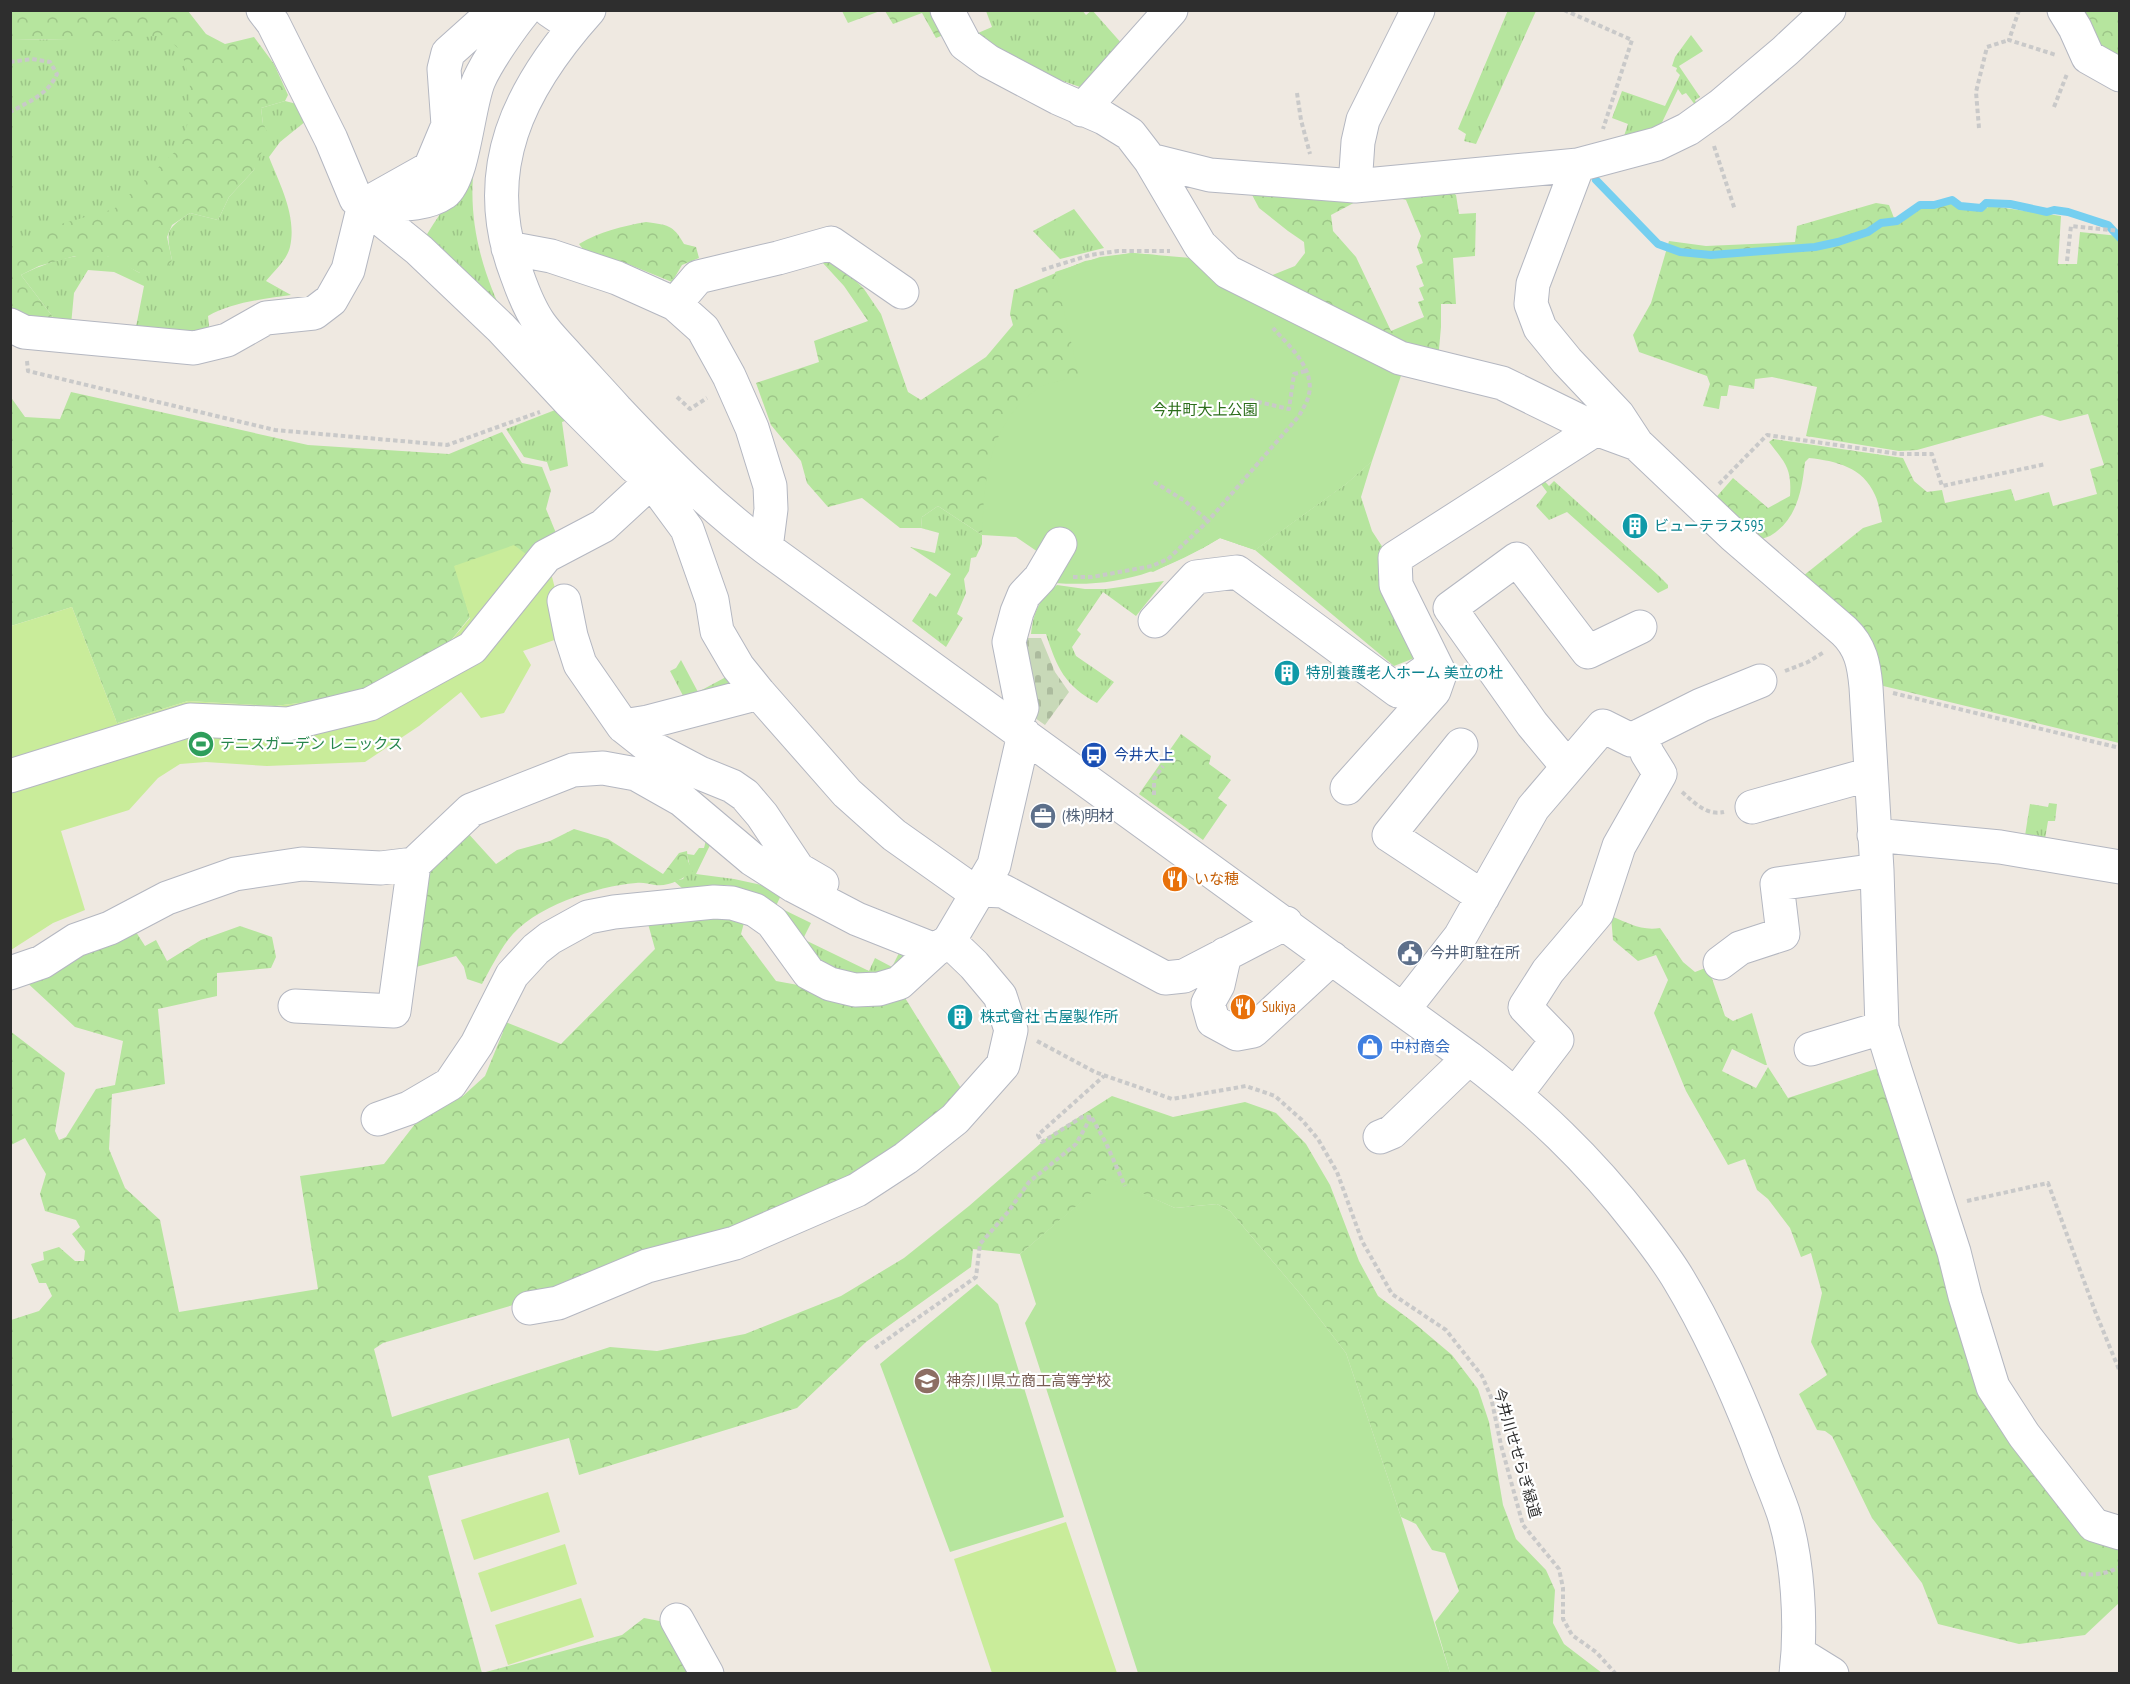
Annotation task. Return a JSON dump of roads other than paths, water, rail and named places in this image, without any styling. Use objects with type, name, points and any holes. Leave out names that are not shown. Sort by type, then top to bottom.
[{"type":"street","points":[[263,10],[273,23],[331,139],[356,199],[419,250],[501,328],[635,467]]},
{"type":"street","points":[[17,329],[194,348],[227,340],[266,318],[314,313],[331,300],[348,270],[364,205],[430,168],[448,125],[444,69],[448,53],[496,10]]},
{"type":"street","points":[[364,205],[429,201],[446,192],[457,172],[479,80],[513,24],[525,10]]},
{"type":"street","points":[[947,10],[965,44],[988,61],[1082,110],[1104,118],[1130,134],[1150,160],[1200,245],[1228,272],[1400,358],[1502,383],[1596,429],[1637,444]]},
{"type":"street","points":[[1082,110],[1171,10]]},
{"type":"street","points":[[1355,186],[1358,142],[1363,120],[1418,10]]},
{"type":"street","points":[[1150,160],[1210,175],[1355,186],[1585,163],[1657,144],[1688,129],[1785,51],[1829,10]]},
{"type":"street","points":[[2064,10],[2088,57],[2120,75]]},
{"type":"street","points":[[571,16],[518,113],[508,145],[501,182],[502,218],[508,248],[520,283],[540,325],[665,480],[687,529],[712,600],[717,631],[738,667],[847,793],[894,835],[966,886],[981,890],[1004,891],[1165,978],[1184,976],[1286,922]]},
{"type":"street","points":[[1585,163],[1533,284],[1531,304],[1540,328],[1567,361],[1618,415],[1637,444],[1734,536],[1850,637],[1858,648],[1863,661],[1866,687],[1877,870],[1882,1028],[1940,1207],[1993,1387],[2024,1435],[2094,1525],[2120,1533]]},
{"type":"street","points":[[675,304],[698,278],[831,243],[902,292]]},
{"type":"street","points":[[508,248],[551,256],[617,278],[675,304],[704,329],[752,428],[770,486],[771,509],[766,548]]},
{"type":"street","points":[[1347,788],[1434,691],[1437,669],[1396,585],[1395,558],[1596,429]]},
{"type":"street","points":[[665,480],[712,505],[766,548],[1286,922],[1516,1094],[1568,1142],[1608,1184],[1651,1239],[1679,1280],[1726,1367],[1783,1513],[1794,1558],[1797,1663],[1832,1674]]},
{"type":"street","points":[[10,776],[190,720],[288,724],[370,704],[472,648],[546,556],[603,526],[665,480]]},
{"type":"street","points":[[378,1119],[409,1108],[450,1084],[477,1044],[512,975],[536,949],[550,938],[588,917],[625,910],[714,902],[732,903],[756,910],[772,922],[809,973],[830,984],[855,990],[879,989],[898,983],[942,945],[981,890],[994,865],[1022,708],[1009,642],[1024,595],[1040,578],[1060,544]]},
{"type":"street","points":[[1567,766],[1532,724],[1450,608],[1517,559],[1588,652],[1640,627]]},
{"type":"street","points":[[1155,621],[1196,577],[1237,572],[1398,692],[1437,669],[1481,652]]},
{"type":"street","points":[[564,601],[571,636],[580,664],[623,726],[647,745],[700,773],[732,786],[745,795],[762,815],[798,869],[861,906],[881,929]]},
{"type":"street","points":[[1403,1010],[1461,937],[1533,808],[1603,726],[1631,740],[1701,705],[1760,681]]},
{"type":"street","points":[[623,726],[648,722],[759,693]]},
{"type":"street","points":[[1516,1094],[1557,1040],[1525,1007],[1548,971],[1597,913],[1619,846],[1660,774],[1647,753],[1641,735]]},
{"type":"street","points":[[1461,745],[1389,835],[1483,897]]},
{"type":"street","points":[[10,973],[42,962],[76,940],[111,928],[167,898],[235,874],[302,864],[381,868],[414,864],[471,810],[573,770],[603,768],[636,774],[682,800],[752,860],[794,886],[857,919],[881,929],[942,945],[974,965],[1000,996],[1011,1030],[1003,1065],[955,1119],[906,1158],[857,1190],[735,1243],[647,1266],[558,1303],[529,1308]]},
{"type":"street","points":[[1752,807],[1871,774]]},
{"type":"street","points":[[1874,835],[2000,847],[2120,867]]},
{"type":"street","points":[[295,1006],[394,1011],[414,864]]},
{"type":"street","points":[[1720,963],[1740,948],[1783,934],[1777,884],[1877,870]]},
{"type":"street","points":[[1225,954],[1218,985],[1208,1003],[1213,1021],[1236,1034],[1253,1031],[1332,957]]},
{"type":"street","points":[[1811,1049],[1882,1028]]},
{"type":"street","points":[[1380,1137],[1392,1132],[1469,1058]]},
{"type":"street","points":[[677,1620],[707,1674]]},
{"type":"waterway","points":[[1596,180],[1658,244],[1680,252],[1711,255],[1815,247],[1868,232],[1881,223],[1897,221],[1920,205],[1934,205],[1952,200],[1960,206],[1981,208],[1986,203],[2010,204],[2047,212],[2054,210],[2068,212],[2108,225],[2120,238]]},
{"type":"place","name":"ビューテラス595","points":[[1635,526]]},
{"type":"place","name":"特別養護老人ホーム 美立の杜","points":[[1287,673]]},
{"type":"place","name":"テニスガーデン レニックス","points":[[201,744]]},
{"type":"place","name":"今井大上","points":[[1094,755]]},
{"type":"place","name":"(株)明材","points":[[1043,816]]},
{"type":"place","name":"いな穂","points":[[1175,879]]},
{"type":"place","name":"今井町駐在所","points":[[1410,953]]},
{"type":"place","name":"Sukiya","points":[[1243,1007]]},
{"type":"place","name":"株式會社 古屋製作所","points":[[960,1017]]},
{"type":"place","name":"中村商会","points":[[1370,1047]]},
{"type":"place","name":"神奈川県立商工高等学校","points":[[927,1381]]},
{"type":"park label","name":"今井町大上公園","points":[[1205,410]]}]
